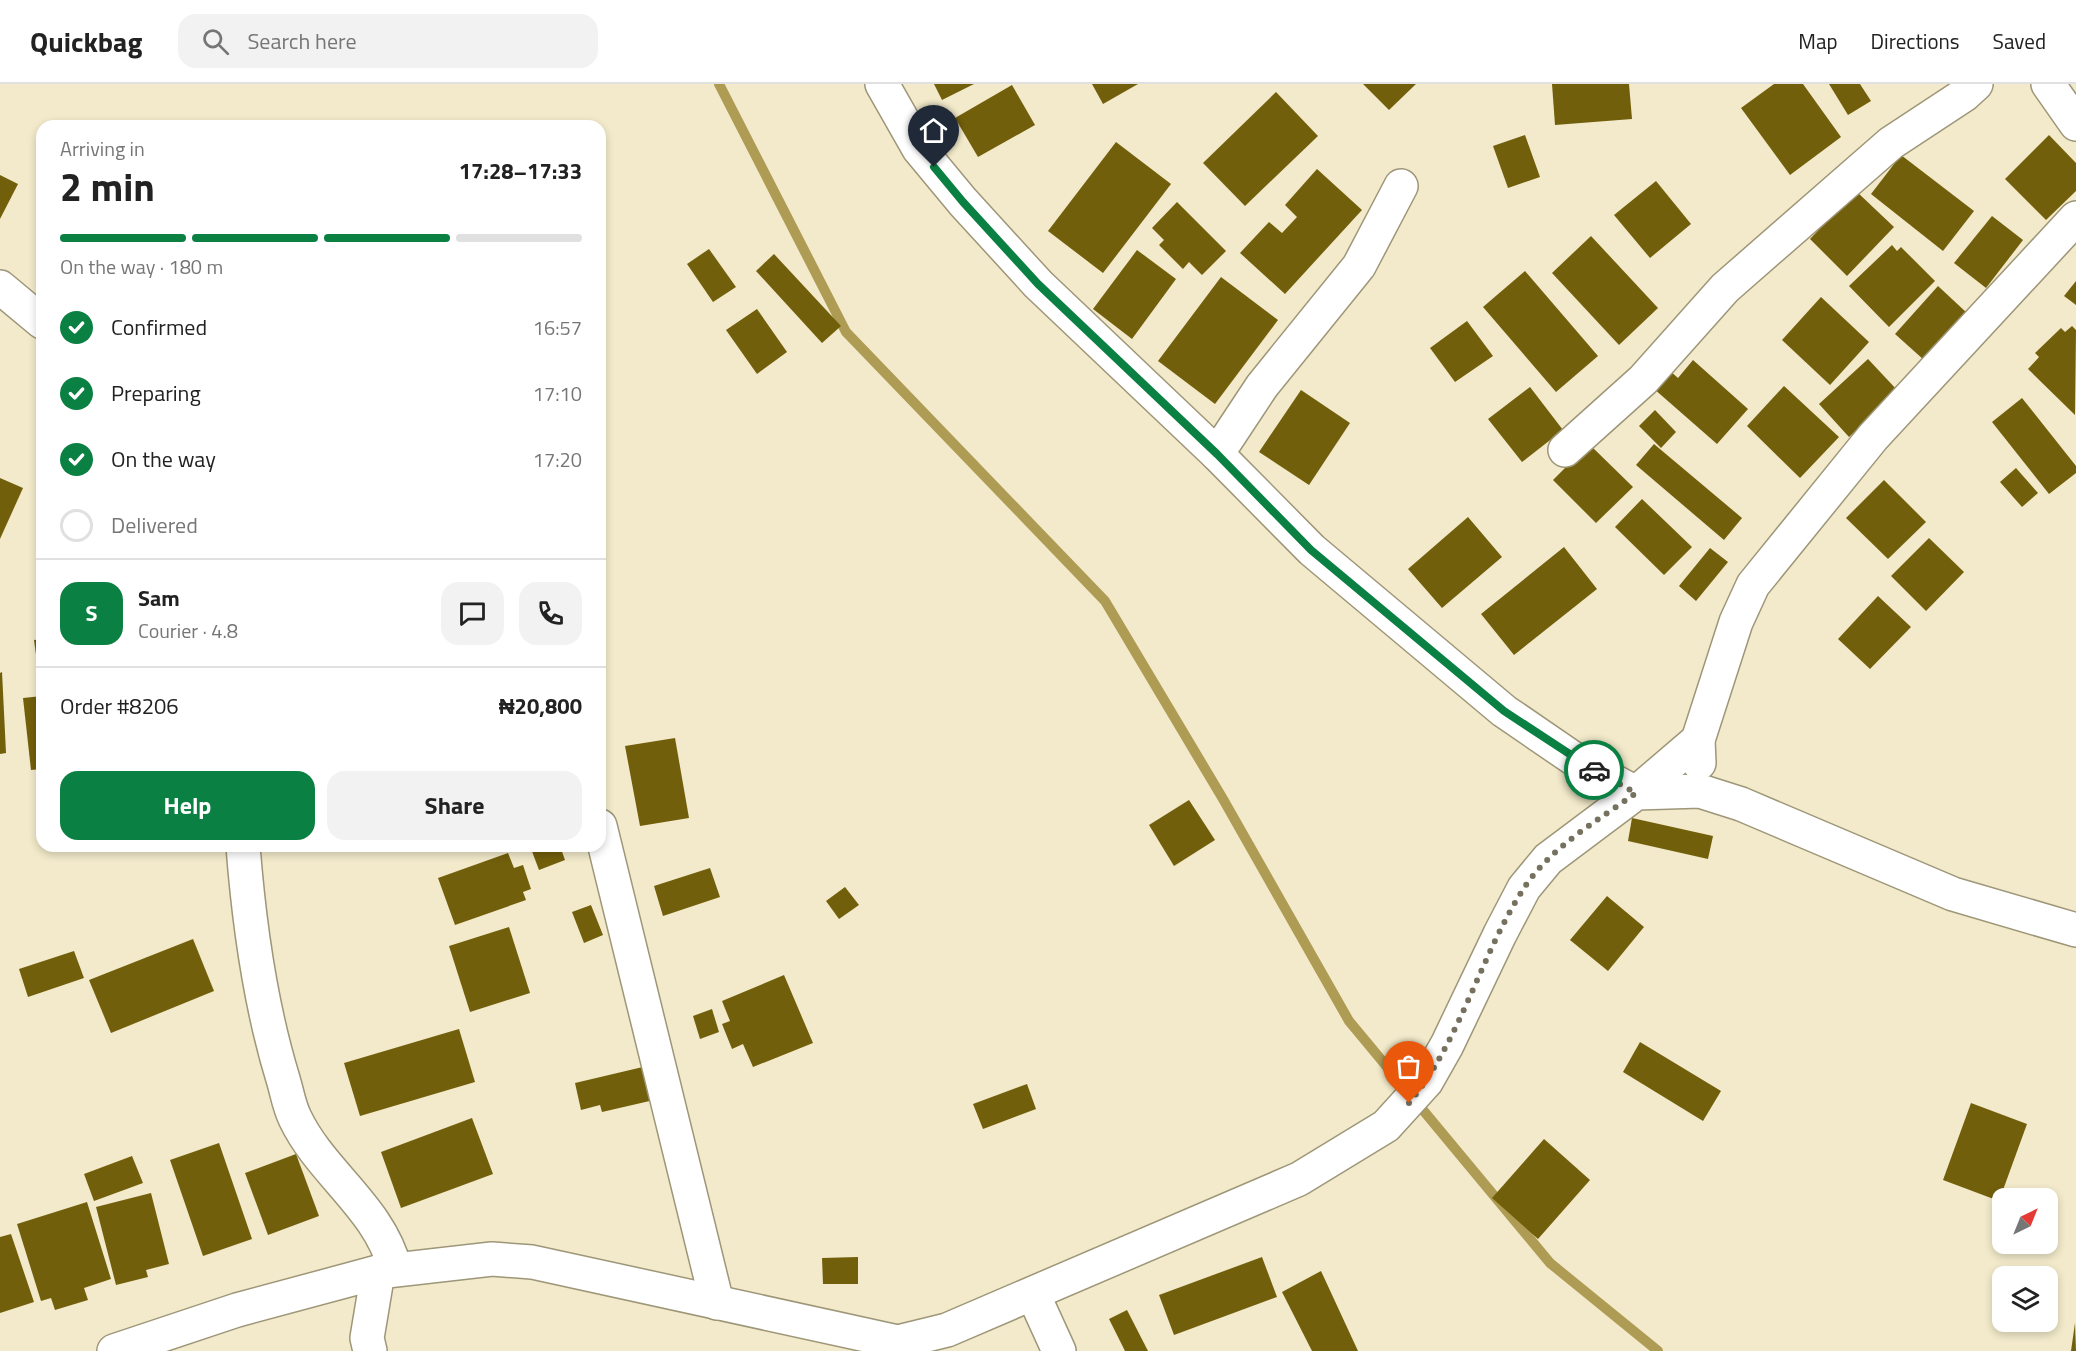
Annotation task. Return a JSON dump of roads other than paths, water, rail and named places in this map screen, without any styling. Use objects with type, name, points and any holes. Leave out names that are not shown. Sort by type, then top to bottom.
[{"type":"street","points":[[882,84],[919,149],[963,202],[1038,284],[1217,454],[1311,550],[1504,711],[1580,763],[1636,793],[1700,791],[1741,804],[1953,894],[2076,930]]},
{"type":"street","points":[[1565,450],[1643,380],[1725,288],[1891,143],[1977,84]]},
{"type":"street","points":[[2048,84],[2076,124]]},
{"type":"street","points":[[1217,454],[1262,386],[1359,266],[1401,186]]},
{"type":"street","points":[[1700,791],[1698,740],[1736,622],[1753,585],[1874,437],[2076,218]]},
{"type":"street","points":[[0,287],[36,317]]},
{"type":"street","points":[[114,1351],[237,1310],[386,1270],[492,1259],[532,1262],[898,1342],[946,1330],[1299,1179],[1386,1126],[1426,1082],[1447,1045],[1524,888],[1548,859],[1636,793],[1698,740]]},
{"type":"street","points":[[606,850],[717,1303]]},
{"type":"street","points":[[244,852],[248,906],[272,1044],[295,1118],[317,1154],[347,1187],[379,1232],[392,1258],[386,1270],[367,1338],[370,1351]]},
{"type":"street","points":[[1033,1294],[1059,1351]]},
{"type":"waterway","points":[[719,84],[846,332],[1105,601],[1223,799],[1349,1021],[1550,1263],[1658,1351]]}]
